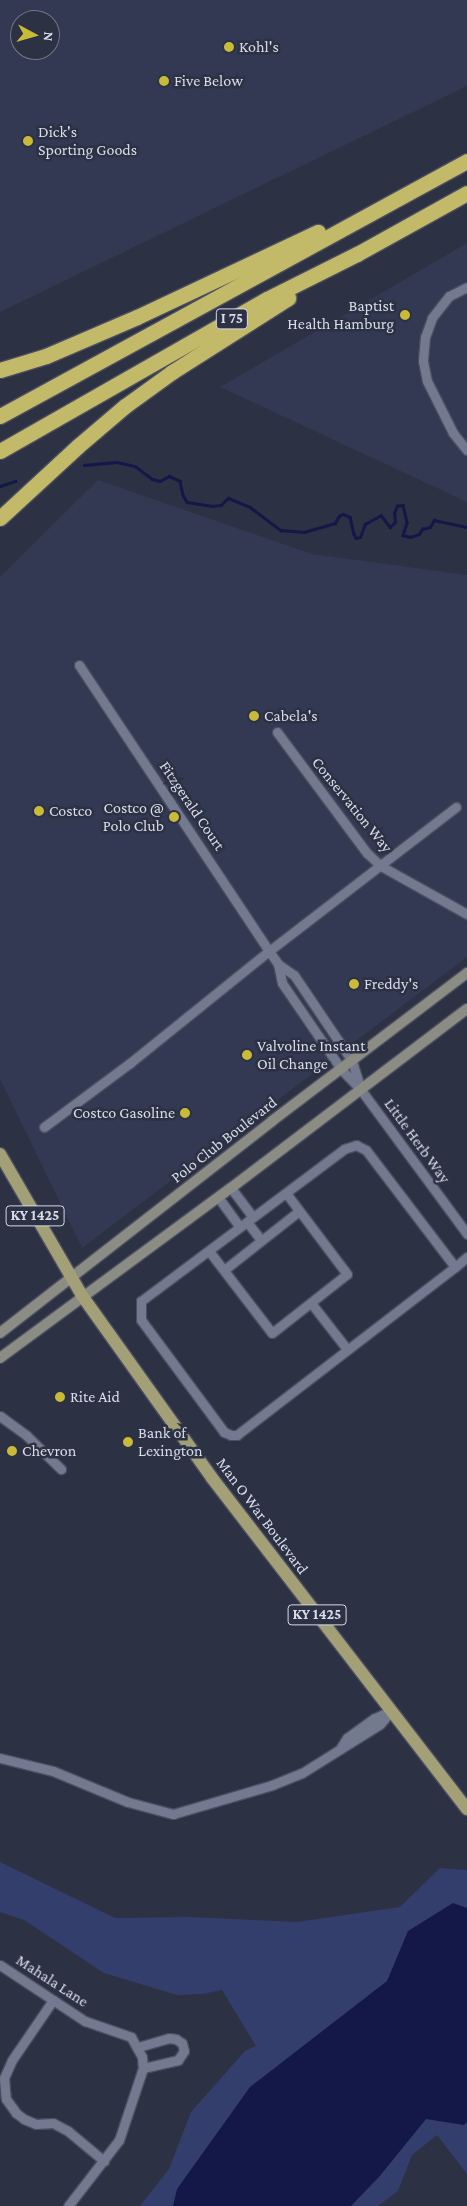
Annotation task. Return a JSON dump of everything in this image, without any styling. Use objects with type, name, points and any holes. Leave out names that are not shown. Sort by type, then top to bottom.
[{"type":"highway","points":[[0,370],[46,356],[137,318],[466,161]]},
{"type":"highway","name":"I 75","points":[[0,416],[466,161]]},
{"type":"highway","name":"I 75","points":[[0,451],[267,299],[357,254],[467,193]]},
{"type":"highway","points":[[0,518],[78,446],[172,372],[357,254]]},
{"type":"main road","name":"Man O War Boulevard","points":[[0,1154],[70,1279],[223,1493],[392,1710],[467,1810]]},
{"type":"street","points":[[467,286],[449,296],[432,318],[425,337],[423,361],[426,381],[453,433],[467,450]]},
{"type":"street","name":"Fitzgerald Court","points":[[79,665],[278,964],[282,983],[341,1069],[362,1090]]},
{"type":"street","name":"Conservation Way","points":[[276,732],[367,853],[381,866],[467,914]]},
{"type":"street","points":[[44,1127],[130,1063],[269,950],[456,807]]},
{"type":"street","name":"Fitzgerald Court","points":[[278,964],[294,975],[352,1061],[362,1090]]},
{"type":"street","name":"Polo Club Boulevard","points":[[0,1333],[467,973]]},
{"type":"street","points":[[0,1358],[218,1198],[467,1009]]},
{"type":"street","name":"Little Herb Way","points":[[362,1090],[467,1234]]},
{"type":"street","points":[[456,1267],[366,1150],[356,1145],[344,1149],[142,1301],[141,1320],[224,1432],[237,1435],[456,1267],[467,1257]]},
{"type":"street","points":[[231,1188],[246,1222]]},
{"type":"street","points":[[209,1250],[272,1333],[346,1274],[286,1193]]},
{"type":"street","points":[[218,1198],[246,1222],[261,1240]]},
{"type":"street","points":[[224,1270],[299,1211]]},
{"type":"street","points":[[311,1303],[347,1349]]},
{"type":"street","points":[[0,1416],[26,1435],[61,1469]]},
{"type":"street","points":[[0,1758],[53,1771],[128,1802],[173,1814],[272,1785],[302,1773],[380,1724],[392,1710]]},
{"type":"street","name":"Mahala Lane","points":[[0,1965],[86,2021],[131,2037],[138,2047]]},
{"type":"street","points":[[53,2000],[12,2060],[4,2078],[6,2099],[16,2113],[24,2119],[36,2124],[53,2124],[68,2131],[104,2161]]},
{"type":"street","points":[[68,2206],[104,2161],[125,2128],[143,2068],[138,2047],[169,2038],[176,2039],[182,2043],[184,2051],[178,2060],[143,2068]]},
{"type":"shaded area","points":[[0,0],[467,0],[467,86],[0,312]]},
{"type":"shaded area","name":"Baptist Health Hamburg","points":[[467,243],[467,502],[220,387]]},
{"type":"shaded area","points":[[98,480],[312,554],[467,575],[467,957],[82,1248],[0,1079],[0,577]]},
{"type":"shaded area","points":[[0,1862],[115,1918],[189,1917],[297,1922],[400,1907],[440,1868],[467,1870],[467,2174],[437,2135],[412,2155],[398,2191],[378,2206],[140,2206],[169,2169],[191,2112],[245,2051],[256,2046],[222,1990],[202,1994],[177,1995],[104,1973],[24,1920],[0,1912]]},
{"type":"shaded area","points":[[453,1903],[467,1908],[467,2122],[464,2125],[426,2119],[379,2177],[351,2206],[173,2206],[177,2189],[250,2087],[387,1981],[408,1931]]},
{"type":"waterway","points":[[84,465],[117,462],[135,466],[152,479],[160,481],[169,476],[180,481],[183,495],[187,502],[211,506],[221,505],[228,498],[250,507],[281,530],[304,532],[335,523],[339,516],[343,514],[350,517],[356,538],[360,537],[365,524],[381,515],[390,527],[395,522],[394,513],[397,506],[403,505],[407,523],[403,535],[410,537],[419,534],[422,529],[430,527],[434,520],[467,527]]},
{"type":"waterway","points":[[0,486],[15,481]]},
{"type":"place","name":"Kohl's","points":[[229,47]]},
{"type":"place","name":"Five Below","points":[[164,81]]},
{"type":"place","name":"Dick's Sporting Goods","points":[[28,141]]},
{"type":"place","name":"Baptist Health Hamburg","points":[[405,315]]},
{"type":"place","name":"Cabela's","points":[[254,716]]},
{"type":"place","name":"Costco","points":[[39,811]]},
{"type":"place","name":"Costco @ Polo Club","points":[[174,817]]},
{"type":"place","name":"Freddy's","points":[[354,984]]},
{"type":"place","name":"Valvoline Instant Oil Change","points":[[247,1055]]},
{"type":"place","name":"Costco Gasoline","points":[[185,1113]]},
{"type":"place","name":"Rite Aid","points":[[60,1397]]},
{"type":"place","name":"Bank of Lexington","points":[[128,1442]]},
{"type":"place","name":"Chevron","points":[[12,1451]]}]
